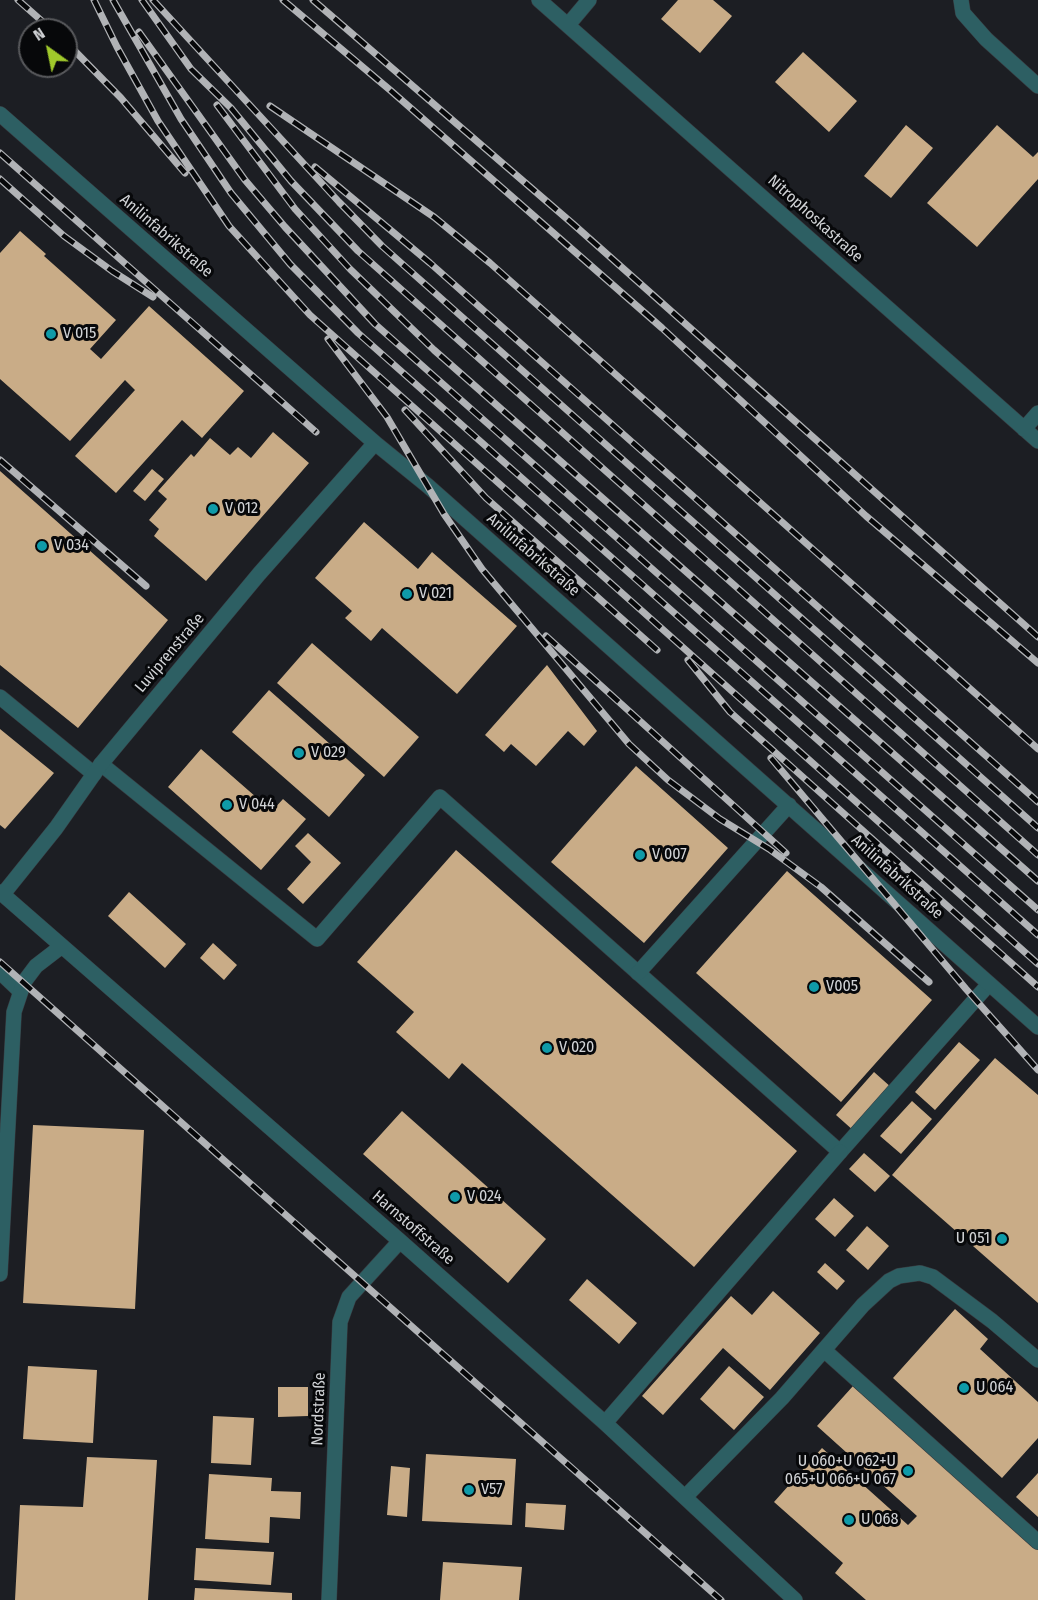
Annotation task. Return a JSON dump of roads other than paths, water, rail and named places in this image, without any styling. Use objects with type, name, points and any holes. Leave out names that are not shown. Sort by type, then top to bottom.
[{"type":"street","name":"Nitrophoskastraße","points":[[539,0],[1038,441]]},
{"type":"street","points":[[568,25],[589,0]]},
{"type":"street","points":[[961,0],[963,13],[986,39],[1038,86]]},
{"type":"street","name":"Anilinfabrikstraße","points":[[0,114],[436,494],[1038,1027]]},
{"type":"street","points":[[1024,429],[1038,413]]},
{"type":"street","name":"Luviprenstraße","points":[[3,899],[97,769],[259,574],[375,443]]},
{"type":"street","points":[[0,697],[317,939],[440,797],[840,1152]]},
{"type":"street","points":[[638,973],[789,805]]},
{"type":"street","name":"Harnstoffstraße","points":[[3,899],[62,946],[400,1241],[605,1423],[795,1600]]},
{"type":"street","points":[[0,1274],[14,1012],[24,982],[36,966],[62,946]]},
{"type":"street","points":[[0,972],[20,991]]},
{"type":"street","points":[[605,1423],[989,984]]},
{"type":"street","name":"Nordstraße","points":[[329,1600],[340,1322],[349,1297],[400,1241]]},
{"type":"street","points":[[685,1497],[782,1398],[864,1305],[889,1281],[899,1276],[920,1273],[933,1277],[953,1290],[1038,1360]]},
{"type":"street","points":[[824,1350],[1038,1542]]},
{"type":"railway","points":[[18,0],[38,18]]},
{"type":"railway","points":[[94,0],[158,121],[229,226],[310,315],[1038,964]]},
{"type":"railway","points":[[113,0],[181,119],[231,193],[290,264],[358,333],[1038,935]]},
{"type":"railway","points":[[142,0],[191,69],[231,108],[291,181],[358,251],[1038,855]]},
{"type":"railway","points":[[153,0],[382,246],[1038,828]]},
{"type":"railway","points":[[283,0],[390,90],[662,328],[866,516],[1038,663]]},
{"type":"railway","points":[[313,0],[573,224],[1038,637]]},
{"type":"railway","points":[[139,32],[245,180],[285,227],[375,324],[1038,910]]},
{"type":"railway","points":[[78,54],[121,98],[185,173]]},
{"type":"railway","points":[[217,105],[295,209],[350,269],[434,350],[1038,881]]},
{"type":"railway","points":[[270,106],[434,217],[490,263],[1038,749]]},
{"type":"railway","points":[[0,153],[316,432]]},
{"type":"railway","points":[[315,167],[430,263],[1038,802]]},
{"type":"railway","points":[[0,179],[64,236],[153,297]]},
{"type":"railway","points":[[328,339],[387,417],[444,514],[482,569],[629,744],[668,780],[720,819],[769,849],[821,887],[929,982]]},
{"type":"railway","points":[[405,410],[486,498],[657,650]]},
{"type":"railway","points":[[0,460],[146,586]]},
{"type":"railway","points":[[546,636],[786,853]]},
{"type":"railway","points":[[688,660],[730,712],[1038,987]]},
{"type":"railway","points":[[771,758],[966,989],[1038,1070]]},
{"type":"railway","points":[[0,962],[721,1600]]},
{"type":"place","name":"V 015","points":[[51,334]]},
{"type":"place","name":"V 012","points":[[213,509]]},
{"type":"place","name":"V 034","points":[[42,546]]},
{"type":"place","name":"V 021","points":[[407,594]]},
{"type":"place","name":"V 029","points":[[299,753]]},
{"type":"place","name":"V 044","points":[[227,805]]},
{"type":"place","name":"V 007","points":[[640,855]]},
{"type":"place","name":"V005","points":[[814,987]]},
{"type":"place","name":"V 020","points":[[547,1048]]},
{"type":"place","name":"V 024","points":[[455,1197]]},
{"type":"place","name":"U 051","points":[[1002,1239]]},
{"type":"place","name":"U 064","points":[[964,1388]]},
{"type":"place","name":"U 060+U 062+U 065+U 066+U 067","points":[[908,1471]]},
{"type":"place","name":"V57","points":[[469,1490]]},
{"type":"place","name":"U 068","points":[[849,1520]]}]
